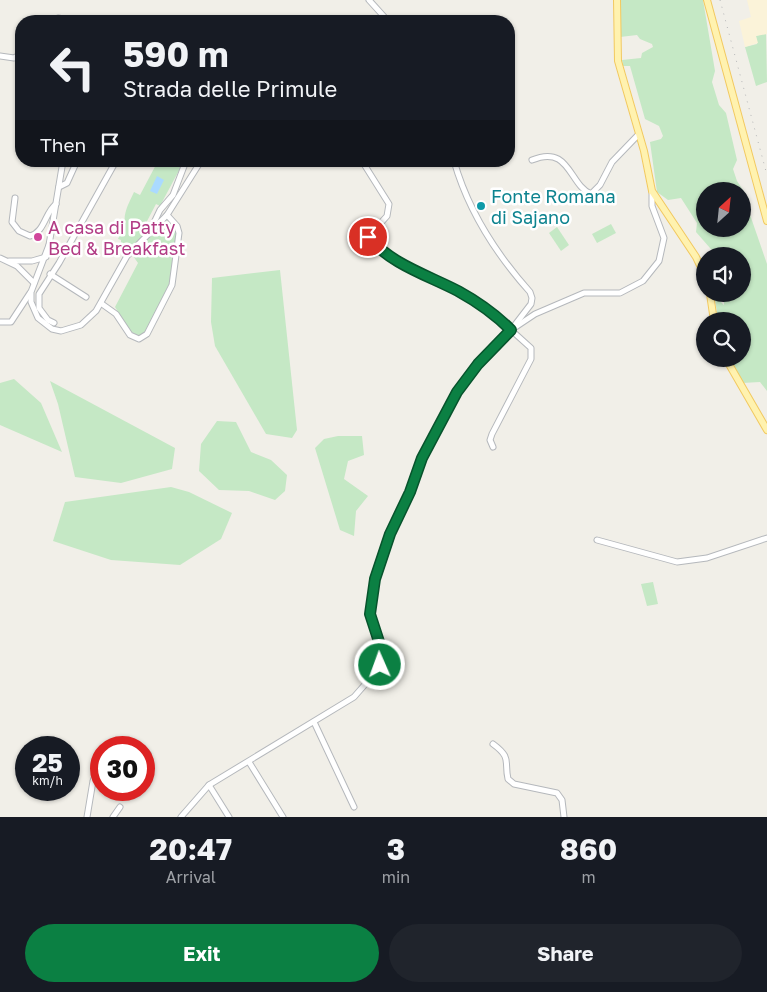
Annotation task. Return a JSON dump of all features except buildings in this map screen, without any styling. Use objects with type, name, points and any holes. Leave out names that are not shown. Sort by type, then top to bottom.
[{"type":"main road","points":[[617,0],[618,61],[639,134],[652,191],[696,257]]},
{"type":"main road","points":[[707,0],[767,221]]},
{"type":"main road","points":[[731,367],[767,430]]},
{"type":"street","points":[[369,0],[383,15]]},
{"type":"street","points":[[0,56],[15,57]]},
{"type":"street","points":[[532,160],[546,156],[560,160],[587,193],[591,194],[600,185],[612,162],[639,134]]},
{"type":"street","points":[[0,322],[11,322],[31,292],[46,257],[61,167]]},
{"type":"street","points":[[59,187],[67,183],[74,167]]},
{"type":"street","points":[[54,323],[43,315],[37,301],[50,274],[65,253],[113,167]]},
{"type":"street","points":[[149,233],[160,210],[173,195],[184,167]]},
{"type":"street","points":[[31,292],[31,302],[38,318],[52,329],[61,330],[81,325],[89,319],[102,304],[127,256],[167,215],[197,167]]},
{"type":"street","points":[[366,167],[389,204],[387,216],[368,237],[376,247],[408,266],[471,298],[498,316],[527,343],[532,353],[492,434],[490,440],[493,447]]},
{"type":"street","points":[[181,817],[209,786],[354,697],[364,688],[380,665],[382,651],[370,614],[375,579],[390,534],[410,492],[422,458],[457,392],[478,364],[511,330],[531,304],[532,298],[530,292],[500,255],[472,211],[456,167]]},
{"type":"street","points":[[511,330],[535,314],[584,293],[620,293],[643,281],[659,261],[663,244],[661,226],[652,206],[652,191]]},
{"type":"street","points":[[15,198],[12,222],[18,231],[30,236],[39,231],[49,211],[56,204]]},
{"type":"street","points":[[102,304],[116,314],[130,335],[139,339],[147,334],[168,296],[174,276],[179,233],[177,226],[167,215]]},
{"type":"street","points":[[49,244],[65,253]]},
{"type":"street","points":[[3,259],[32,261],[46,257]]},
{"type":"street","points":[[3,259],[26,274],[34,283]]},
{"type":"street","points":[[50,274],[86,297]]},
{"type":"street","points":[[597,540],[677,562],[707,558],[767,538]]},
{"type":"street","points":[[314,722],[354,807]]},
{"type":"street","points":[[493,744],[501,750],[508,760],[508,780],[514,784],[557,793],[562,800],[564,817]]},
{"type":"street","points":[[249,762],[283,817]]},
{"type":"street","points":[[209,786],[229,817]]},
{"type":"street","points":[[87,817],[90,801]]},
{"type":"street","points":[[113,817],[120,807]]},
{"type":"green space","points":[[621,0],[703,0],[715,71],[712,82],[719,105],[726,113],[737,160],[733,169],[738,182],[696,182],[696,221],[681,198],[668,200],[657,192],[650,142],[661,139],[663,136],[659,126],[645,119],[630,66],[623,66],[622,60],[641,58],[642,53],[653,47],[652,44],[640,39],[637,35],[620,37]]},
{"type":"green space","points":[[766,33],[767,82],[756,86],[745,47],[757,44],[756,36]]},
{"type":"green space","points":[[155,167],[181,167],[160,206],[156,204],[145,225],[159,235],[171,223],[174,224],[178,231],[171,284],[146,333],[141,337],[130,331],[115,307],[138,263],[128,249],[121,246],[121,240],[118,239],[125,224],[128,204],[134,192],[140,195]]},
{"type":"green space","points":[[751,218],[767,264],[767,391],[760,382],[742,383],[734,367],[751,367],[751,312],[717,312],[715,302],[721,302],[724,305],[724,302],[751,302],[751,247],[709,247],[701,238],[751,238]]},
{"type":"green space","points":[[611,224],[616,233],[597,243],[592,234]]},
{"type":"green space","points":[[557,227],[569,245],[561,251],[549,233]]},
{"type":"green space","points":[[280,270],[297,430],[292,438],[266,434],[215,346],[211,322],[212,278]]},
{"type":"green space","points":[[14,379],[41,403],[62,452],[0,425],[0,383]]},
{"type":"green space","points":[[50,381],[175,448],[172,469],[121,483],[75,477],[58,404]]},
{"type":"green space","points":[[217,421],[236,422],[251,452],[271,460],[287,475],[285,491],[275,500],[249,491],[219,490],[199,471],[201,444]]},
{"type":"green space","points":[[338,436],[362,436],[364,455],[348,461],[344,479],[368,496],[356,511],[354,536],[340,530],[315,448],[324,439]]},
{"type":"green space","points":[[171,487],[189,492],[232,513],[221,539],[180,565],[111,560],[53,541],[65,502]]},
{"type":"green space","points":[[653,582],[658,604],[647,606],[641,584]]},
{"type":"sand","points":[[747,0],[767,0],[767,34],[756,36],[758,43],[745,47],[739,21],[751,17]]},
{"type":"water","points":[[157,176],[164,180],[157,194],[150,191]]},
{"type":"railway","points":[[720,0],[767,175]]},
{"type":"place","name":"Fonte Romana di Sajano","points":[[481,206]]},
{"type":"place","name":"A casa di Patty Bed & Breakfast","points":[[38,237]]},
{"type":"route","points":[[368,237],[385,254],[471,298],[490,310],[511,330],[478,364],[457,392],[422,458],[410,492],[390,534],[375,579],[370,614],[371,622],[382,651],[380,665]]}]
